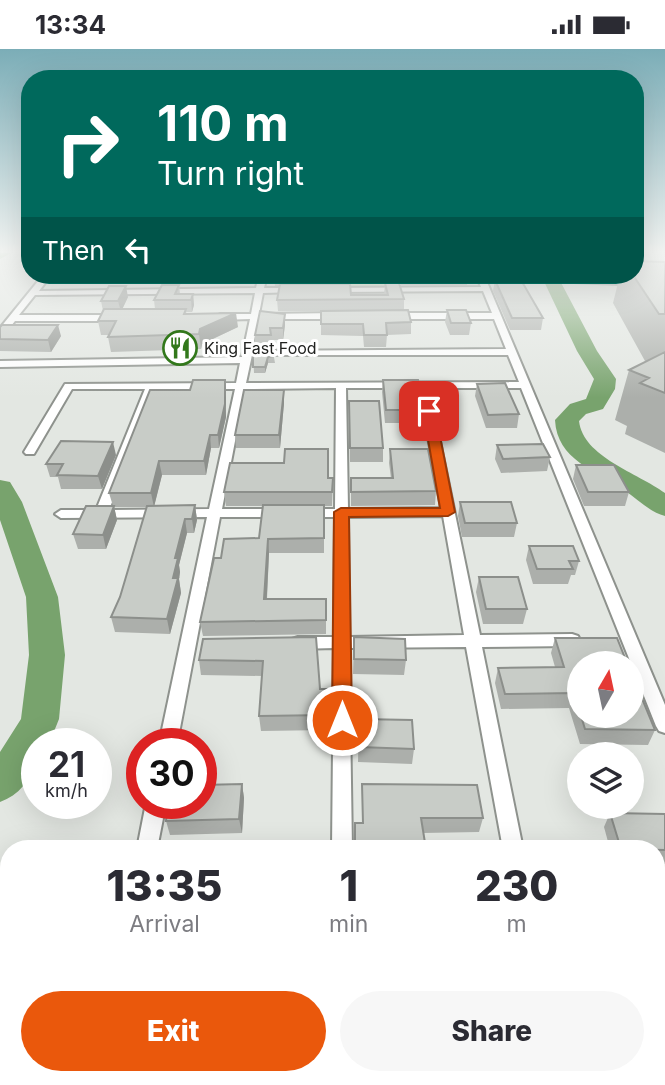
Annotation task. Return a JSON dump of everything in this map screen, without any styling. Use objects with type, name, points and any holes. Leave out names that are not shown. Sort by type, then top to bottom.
[{"type":"street","points":[[0,334],[26,301]]},
{"type":"street","points":[[172,728],[195,645],[215,513],[257,301]]},
{"type":"street","points":[[491,301],[623,639],[665,726]]},
{"type":"street","points":[[214,317],[349,316]]},
{"type":"street","points":[[376,316],[497,316]]},
{"type":"street","points":[[12,319],[133,317]]},
{"type":"street","points":[[0,364],[512,352]]},
{"type":"street","points":[[30,452],[69,386],[526,386]]},
{"type":"street","points":[[101,513],[151,386]]},
{"type":"street","points":[[341,386],[342,840]]},
{"type":"street","points":[[424,386],[511,840]]},
{"type":"street","points":[[61,513],[448,512]]},
{"type":"street","points":[[286,643],[590,640]]},
{"type":"street","points":[[149,840],[153,819]]},
{"type":"building","points":[[505,301],[533,301],[543,318],[512,318]]},
{"type":"building","points":[[651,301],[665,301],[665,314],[659,314]]},
{"type":"building","points":[[104,309],[186,309],[184,314],[236,313],[200,329],[199,334],[108,337],[116,321],[98,321]]},
{"type":"building","points":[[408,310],[411,322],[386,323],[387,335],[364,335],[363,324],[321,324],[321,311]]},
{"type":"building","points":[[447,310],[466,310],[471,323],[451,323]]},
{"type":"building","points":[[260,311],[285,314],[283,328],[270,328],[271,335],[255,335]]},
{"type":"building","points":[[2,325],[58,325],[48,340],[0,339]]},
{"type":"building","points":[[253,352],[273,352],[274,356],[268,357],[265,367],[253,367]]},
{"type":"building","points":[[665,352],[665,393],[640,383],[649,378],[629,370]]},
{"type":"building","points":[[193,380],[225,380],[225,404],[218,435],[210,435],[204,461],[159,461],[151,493],[109,493],[150,390],[190,390]]},
{"type":"building","points":[[383,380],[418,380],[423,410],[386,410]]},
{"type":"building","points":[[505,383],[519,414],[488,415],[477,384]]},
{"type":"building","points":[[244,390],[284,390],[279,435],[235,435]]},
{"type":"building","points":[[349,401],[379,401],[383,448],[350,448]]},
{"type":"building","points":[[61,441],[113,442],[98,476],[57,475],[63,464],[46,464]]},
{"type":"building","points":[[543,444],[550,457],[503,459],[497,445]]},
{"type":"building","points":[[285,449],[328,449],[328,478],[333,478],[332,492],[224,492],[230,463],[284,463]]},
{"type":"building","points":[[390,449],[428,449],[436,491],[351,492],[351,478],[393,478]]},
{"type":"building","points":[[576,465],[614,465],[629,492],[588,492]]},
{"type":"building","points":[[460,502],[511,502],[517,523],[465,523]]},
{"type":"building","points":[[195,505],[192,519],[185,519],[175,558],[178,558],[173,578],[178,578],[167,619],[111,617],[120,597],[147,506]]},
{"type":"building","points":[[263,505],[324,505],[324,538],[268,539],[264,599],[326,599],[326,620],[200,622],[214,558],[221,558],[224,539],[259,538]]},
{"type":"building","points":[[86,506],[114,506],[103,535],[73,534]]},
{"type":"building","points":[[529,546],[573,546],[579,561],[569,561],[573,569],[537,569]]},
{"type":"building","points":[[479,577],[518,577],[527,609],[486,609]]},
{"type":"building","points":[[316,637],[320,689],[328,689],[328,715],[259,716],[263,661],[199,660],[203,639]]},
{"type":"building","points":[[354,637],[405,639],[406,660],[354,659]]},
{"type":"building","points":[[555,638],[617,638],[622,651],[567,651],[567,693],[505,694],[498,668],[564,667]]},
{"type":"building","points":[[644,703],[655,730],[585,729],[644,728]]},
{"type":"building","points":[[359,719],[412,720],[414,749],[359,747]]},
{"type":"building","points":[[242,784],[239,819],[166,821],[217,819],[217,785]]},
{"type":"building","points":[[362,784],[477,785],[483,818],[421,818],[425,840],[355,840],[355,823],[363,823]]},
{"type":"building","points":[[644,814],[665,814],[665,840],[618,840],[612,819],[644,819]]},
{"type":"waterway","points":[[562,301],[587,351],[605,379],[604,389],[595,404],[578,409],[567,420],[572,442],[588,458],[634,484],[665,507]]},
{"type":"waterway","points":[[0,488],[8,502],[42,597],[47,655],[40,719],[29,744],[0,784]]},
{"type":"place","name":"King Fast Food","points":[[180,348]]},
{"type":"route","points":[[342,720],[341,512],[448,512],[429,411]]}]
